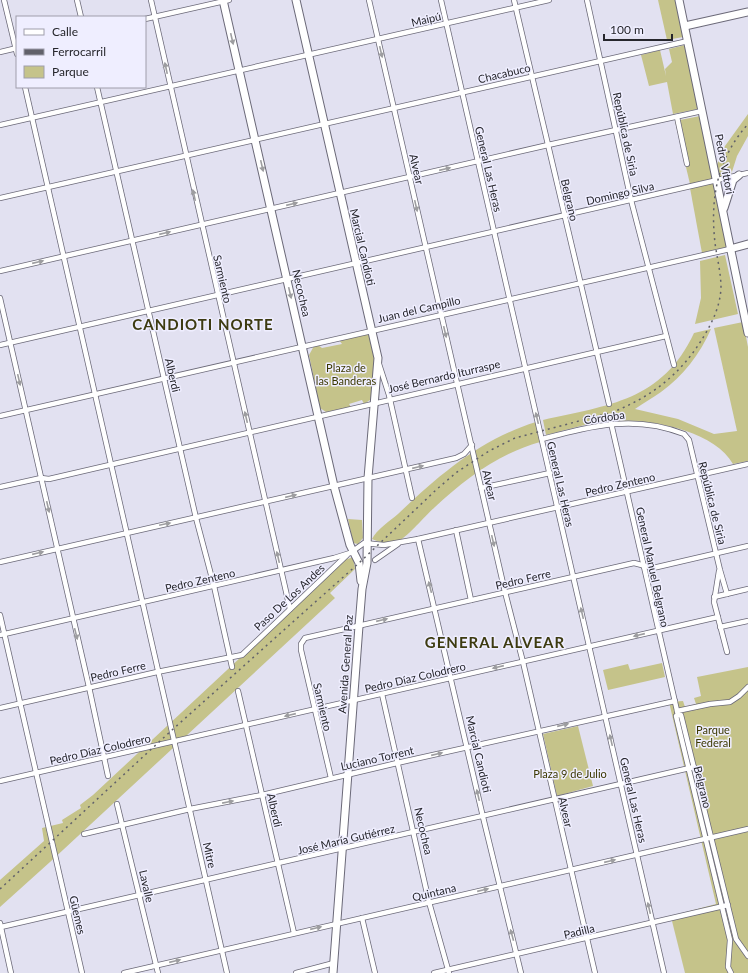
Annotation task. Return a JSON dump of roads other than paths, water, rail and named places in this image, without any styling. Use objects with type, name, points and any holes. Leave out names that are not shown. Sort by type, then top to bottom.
[{"type":"main road","name":"Necochea","points":[[225,0],[255,140],[272,209],[334,486],[351,552],[360,566],[362,589]]},
{"type":"main road","name":"Marcial Candioti","points":[[296,0],[378,358]]},
{"type":"main road","name":"Pedro Vittori","points":[[679,0],[718,180],[730,249],[748,333]]},
{"type":"main road","points":[[685,26],[748,12]]},
{"type":"main road","points":[[724,217],[729,189],[734,178],[739,175]]},
{"type":"main road","name":"Juan del Campillo","points":[[730,249],[748,244]]},
{"type":"main road","name":"Avenida General Paz","points":[[333,973],[362,589],[367,563],[366,542],[368,478],[378,358]]},
{"type":"street","points":[[0,52],[16,48],[4,0]]},
{"type":"street","points":[[77,0],[81,16]]},
{"type":"street","name":"Sarmiento","points":[[150,0],[290,609]]},
{"type":"street","points":[[146,19],[225,0]]},
{"type":"street","name":"Alvear","points":[[369,0],[505,592],[523,662],[595,973]]},
{"type":"street","name":"General Las Heras","points":[[441,0],[664,973]]},
{"type":"street","name":"Belgrano","points":[[514,0],[608,404]]},
{"type":"street","name":"Maipú","points":[[0,125],[549,0]]},
{"type":"street","name":"República de Siria","points":[[587,0],[617,130],[631,200],[674,365]]},
{"type":"street","name":"Chacabuco","points":[[0,198],[688,41]]},
{"type":"street","name":"Mitre","points":[[25,88],[127,532],[157,672],[227,973]]},
{"type":"street","name":"Alberdi","points":[[97,88],[118,172],[132,240],[196,518],[214,586],[232,667]]},
{"type":"street","points":[[0,271],[702,111]]},
{"type":"street","points":[[677,117],[687,164]]},
{"type":"street","name":"Domingo Silva","points":[[0,344],[748,173]]},
{"type":"street","name":"Juan del Campillo","points":[[0,416],[730,249]]},
{"type":"street","points":[[0,298],[108,776]]},
{"type":"street","name":"José Bernardo Iturraspe","points":[[0,487],[41,478],[49,479],[666,336]]},
{"type":"street","name":"Marcial Candioti","points":[[378,358],[390,400],[412,498]]},
{"type":"street","name":"Córdoba","points":[[542,439],[611,423],[636,422],[658,425],[684,434],[689,440]]},
{"type":"street","name":"General Manuel Belgrano","points":[[611,423],[642,565],[678,713]]},
{"type":"street","name":"República de Siria","points":[[689,440],[727,594]]},
{"type":"street","points":[[0,562],[460,457],[472,445]]},
{"type":"street","name":"Pedro Zenteno","points":[[2,635],[334,558],[351,552],[366,542],[384,545],[418,539],[748,464]]},
{"type":"street","points":[[481,488],[550,473]]},
{"type":"street","points":[[456,530],[471,600]]},
{"type":"street","name":"Marcial Candioti","points":[[418,539],[436,608],[482,817],[521,973]]},
{"type":"street","name":"Pedro Zenteno","points":[[375,560],[402,542]]},
{"type":"street","name":"Pedro Ferre","points":[[303,640],[314,635],[634,563],[654,568],[748,546]]},
{"type":"street","name":"Paso De Los Andes","points":[[242,655],[351,552]]},
{"type":"street","name":"República de Siria","points":[[720,570],[714,597],[727,652]]},
{"type":"street","points":[[714,597],[748,589]]},
{"type":"street","name":"Güemes","points":[[0,615],[2,635],[20,704],[82,973]]},
{"type":"street","name":"Pedro Díaz Colodrero","points":[[0,781],[718,617]]},
{"type":"street","points":[[720,626],[748,620]]},
{"type":"street","name":"Sarmiento","points":[[303,640],[301,650],[331,778]]},
{"type":"street","name":"Pedro Ferre","points":[[0,708],[157,672],[242,655]]},
{"type":"street","points":[[678,713],[710,704],[730,702],[748,687]]},
{"type":"street","name":"Alberdi","points":[[238,691],[294,933]]},
{"type":"street","name":"Necochea","points":[[382,694],[429,902],[448,971]]},
{"type":"street","name":"Luciano Torrent","points":[[84,834],[675,701]]},
{"type":"street","name":"Belgrano","points":[[678,713],[676,716],[712,837],[737,942],[748,956]]},
{"type":"street","name":"Belgrano","points":[[692,768],[706,838],[731,944],[728,964],[731,973]]},
{"type":"street","name":"José María Gutiérrez","points":[[0,925],[68,912],[139,894],[278,864],[692,768]]},
{"type":"street","name":"Lavalle","points":[[117,804],[158,973]]},
{"type":"street","name":"Quintana","points":[[124,973],[748,829]]},
{"type":"street","name":"Padilla","points":[[434,973],[448,971],[728,905]]},
{"type":"street","points":[[362,918],[375,973]]},
{"type":"street","points":[[0,925],[11,973]]},
{"type":"street","points":[[296,973],[334,963]]},
{"type":"railway","points":[[0,889],[172,730],[359,563],[457,472],[489,451],[515,438],[613,412],[627,406],[654,391],[676,372],[704,336],[718,307],[721,288],[715,243],[715,195],[718,180],[729,151],[737,137],[748,124]]},
{"type":"district","name":"CANDIOTI NORTE","points":[[203,324]]},
{"type":"district","name":"GENERAL ALVEAR","points":[[495,642]]},
{"type":"park label","name":"Plaza de las Banderas","points":[[346,373]]},
{"type":"park label","name":"Parque Federal","points":[[713,735]]},
{"type":"park label","name":"Plaza 9 de Julio","points":[[570,773]]}]
